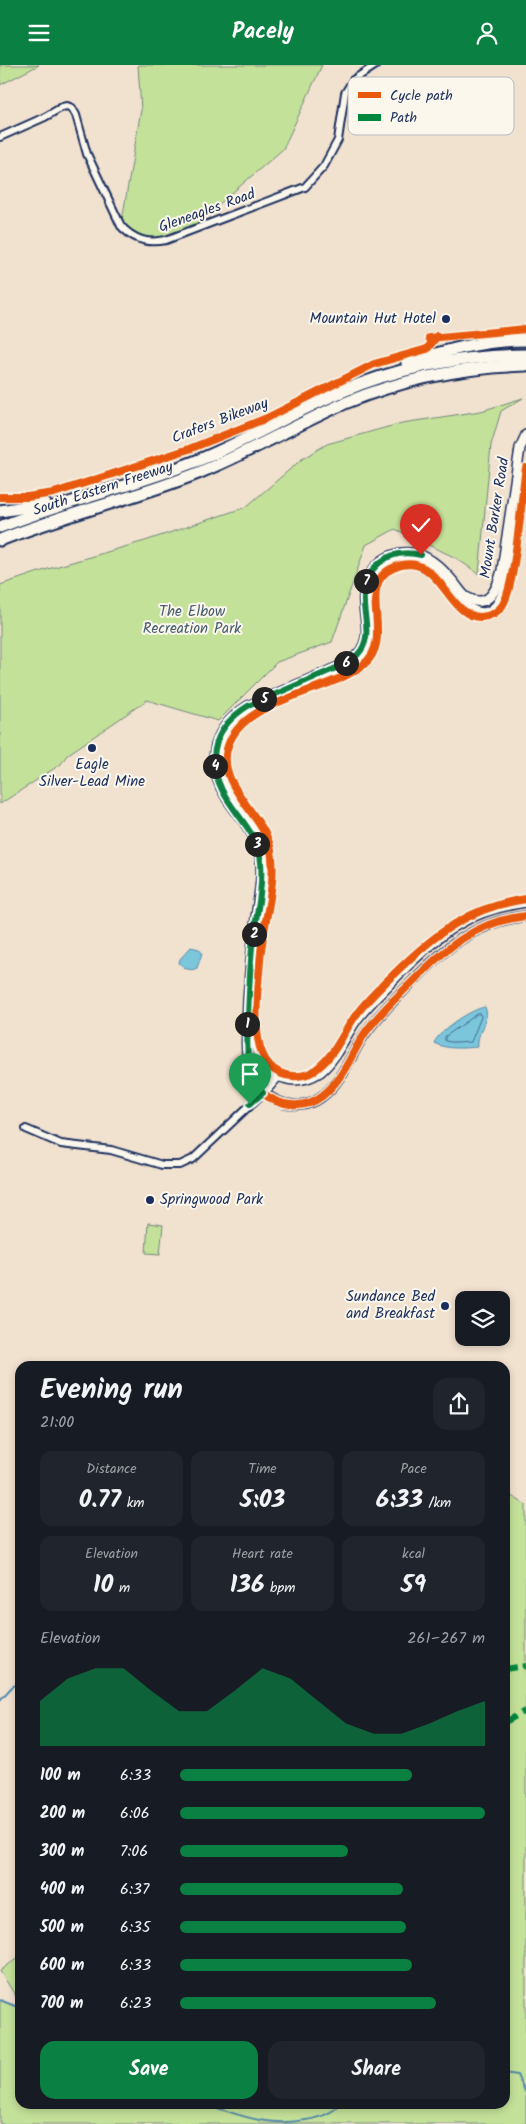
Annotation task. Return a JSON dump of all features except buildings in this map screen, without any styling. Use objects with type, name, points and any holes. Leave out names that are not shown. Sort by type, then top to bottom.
[{"type":"highway","points":[[342,391],[379,371],[439,352],[477,344],[526,340]]},
{"type":"highway","name":"South Eastern Freeway","points":[[0,527],[166,473],[247,438],[342,391],[403,370],[467,358],[526,355]]},
{"type":"highway","name":"South Eastern Freeway","points":[[0,540],[200,472],[260,446],[347,403],[377,391],[439,375],[504,366],[526,365]]},
{"type":"highway","points":[[0,511],[17,510],[51,503],[166,473]]},
{"type":"highway","points":[[0,545],[28,530]]},
{"type":"main road","name":"Mount Barker Road","points":[[263,1093],[251,1075],[247,1053],[250,966],[261,881],[261,863],[253,834],[225,794],[217,775],[214,755],[220,735],[233,715],[248,706],[343,665],[360,653],[367,636],[364,602],[367,581],[376,565],[384,559],[402,553],[421,555],[438,565],[468,598],[478,601],[487,600],[499,585],[520,448],[526,435]]},
{"type":"main road","name":"Mount Barker Road","points":[[264,1065],[256,1048],[254,1023],[258,951],[268,879],[268,857],[260,830],[236,799],[224,777],[221,755],[224,739],[232,725],[246,714],[339,674],[364,661],[372,648],[374,639],[370,606],[371,591],[381,570],[391,564],[400,561],[412,561],[428,566],[437,573],[458,599],[472,610],[482,613],[492,610],[499,605],[504,595],[509,571],[520,473],[526,443]]},
{"type":"main road","points":[[526,902],[491,909],[452,927],[425,948],[370,1004],[356,1020],[324,1068],[312,1076],[300,1080],[278,1076],[264,1065],[258,1075],[263,1093],[277,1102],[290,1105],[308,1103],[322,1096],[338,1080],[362,1038],[378,1016],[442,952],[476,929],[501,919],[526,915]]},
{"type":"main road","points":[[263,1093],[278,1076]]},
{"type":"street","name":"Gleneagles Road","points":[[358,77],[376,65]]},
{"type":"street","name":"Gleneagles Road","points":[[0,137],[45,117],[62,107],[72,108],[76,115],[87,154],[121,226],[129,235],[154,243],[305,187],[324,166],[338,140],[345,93],[348,88]]},
{"type":"street","points":[[26,1129],[61,1144],[111,1150],[162,1165],[180,1165],[193,1159],[263,1093]]},
{"type":"green space","points":[[0,65],[39,65],[0,85]]},
{"type":"green space","points":[[138,65],[322,65],[283,149],[188,231],[166,240],[141,240],[121,226],[141,110]]},
{"type":"green space","name":"The Elbow Recreation Park","points":[[523,398],[501,411],[491,445],[479,574],[456,558],[395,529],[366,545],[332,642],[277,662],[218,721],[147,700],[67,755],[61,764],[0,804],[0,585],[145,541],[246,507],[302,459],[327,444],[402,423],[481,411]]},
{"type":"green space","points":[[148,1223],[163,1225],[160,1254],[146,1253]]},
{"type":"green space","points":[[510,1495],[526,1505],[526,2124],[0,2124],[0,2000],[15,2006],[15,2109],[510,2109]]},
{"type":"green space","points":[[15,1960],[15,1995],[0,1971]]},
{"type":"water","points":[[191,947],[199,949],[202,953],[197,968],[192,970],[185,968],[179,963],[180,959]]},
{"type":"water","points":[[485,1007],[486,1016],[479,1036],[478,1047],[450,1048],[434,1043],[456,1021]]},
{"type":"waterway","points":[[0,1700],[15,1686]]},
{"type":"waterway","points":[[0,2000],[15,2006]]},
{"type":"waterway","points":[[510,2074],[517,2075],[526,2093]]},
{"type":"waterway","points":[[220,2109],[251,2118],[285,2122],[316,2118],[335,2109]]},
{"type":"marked path","points":[[510,1668],[526,1666]]},
{"type":"marked path","points":[[510,1719],[526,1711]]},
{"type":"cycle path","points":[[429,338],[526,329]]},
{"type":"cycle path","name":"Crafers Bikeway","points":[[0,497],[27,497],[54,493],[189,449],[267,418],[374,364],[427,349],[437,336]]},
{"type":"cycle path","points":[[526,468],[511,580],[507,596],[498,610],[491,615],[481,617],[469,614],[459,607],[442,585],[422,567],[409,564],[393,568],[382,576],[377,587],[375,599],[377,641],[372,654],[363,665],[347,675],[286,699],[249,718],[235,732],[227,749],[226,762],[229,775],[234,787],[265,834],[270,846],[272,860],[273,874],[261,947],[256,1011],[260,1047],[266,1061],[276,1071],[292,1076],[304,1075],[314,1071],[331,1054],[354,1018],[368,1001],[425,945],[471,915],[488,908],[526,899]]},
{"type":"cycle path","points":[[263,1093],[276,1101],[292,1105],[307,1103],[322,1096],[341,1075],[365,1033],[397,997],[434,961],[475,931],[490,924],[526,916]]},
{"type":"place","name":"Mountain Hut Hotel","points":[[446,319]]},
{"type":"place","name":"Eagle Silver-Lead Mine","points":[[92,748]]},
{"type":"place","name":"Springwood Park","points":[[150,1200]]},
{"type":"place","name":"Sundance Bed and Breakfast","points":[[445,1306]]},
{"type":"route","points":[[250,1104],[263,1093],[251,1075],[247,1053],[250,966],[261,881],[261,863],[260,853],[253,834],[222,789],[215,768],[214,755],[216,743],[233,715],[248,706],[355,658],[360,653],[367,636],[364,602],[365,589],[370,573],[384,559],[402,553],[421,555]]}]
